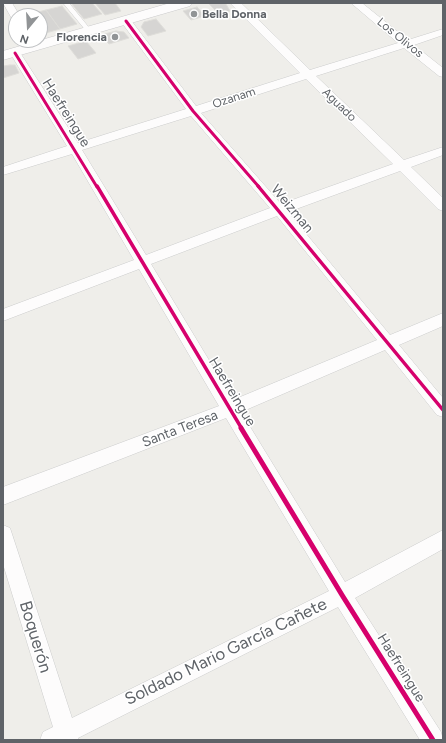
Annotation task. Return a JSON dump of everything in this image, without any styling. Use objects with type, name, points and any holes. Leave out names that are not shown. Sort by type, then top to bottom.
[{"type":"main road","points":[[48,40],[126,21],[178,4]]},
{"type":"main road","points":[[9,54],[22,48]]},
{"type":"street","name":"Aguado","points":[[235,3],[443,206]]},
{"type":"street","name":"Los Olivos","points":[[356,3],[443,74]]},
{"type":"street","name":"Weizman","points":[[126,21],[194,111],[279,210],[443,410]]},
{"type":"street","name":"Ozanam","points":[[3,171],[443,32]]},
{"type":"street","name":"Haefreingue","points":[[9,54],[75,148],[230,409],[342,594],[433,740]]},
{"type":"street","points":[[3,315],[279,210],[443,151]]},
{"type":"street","name":"Santa Teresa","points":[[3,496],[230,409],[443,318]]},
{"type":"street","name":"Boquerón","points":[[3,534],[61,737]]},
{"type":"street","name":"Soldado Mario García Cañete","points":[[61,737],[342,594],[443,539]]},
{"type":"lane","points":[[66,3],[89,31]]},
{"type":"building","points":[[71,3],[92,3],[102,14],[84,19]]},
{"type":"building","points":[[95,3],[115,3],[121,11],[105,15]]},
{"type":"building","points":[[209,4],[226,4],[230,11],[219,14]]},
{"type":"building","points":[[62,6],[77,24],[60,29],[48,13],[48,10]]},
{"type":"building","name":"Bella Donna","points":[[197,7],[205,16],[191,20],[183,11]]},
{"type":"building","points":[[48,13],[60,29],[48,32]]},
{"type":"building","points":[[156,19],[166,31],[148,36],[141,27],[144,22]]},
{"type":"building","name":"Florencia","points":[[116,31],[124,32],[129,38],[109,44],[101,35]]},
{"type":"building","points":[[86,41],[96,53],[78,59],[68,46]]},
{"type":"building","points":[[15,65],[19,73],[3,78],[3,66]]},
{"type":"cycle path","points":[[126,21],[193,111],[279,210],[443,410]]},
{"type":"cycle path","points":[[15,53],[75,149],[342,595],[433,740]]},
{"type":"place","name":"Bella Donna","points":[[194,14]]},
{"type":"place","name":"Florencia","points":[[115,37]]}]
